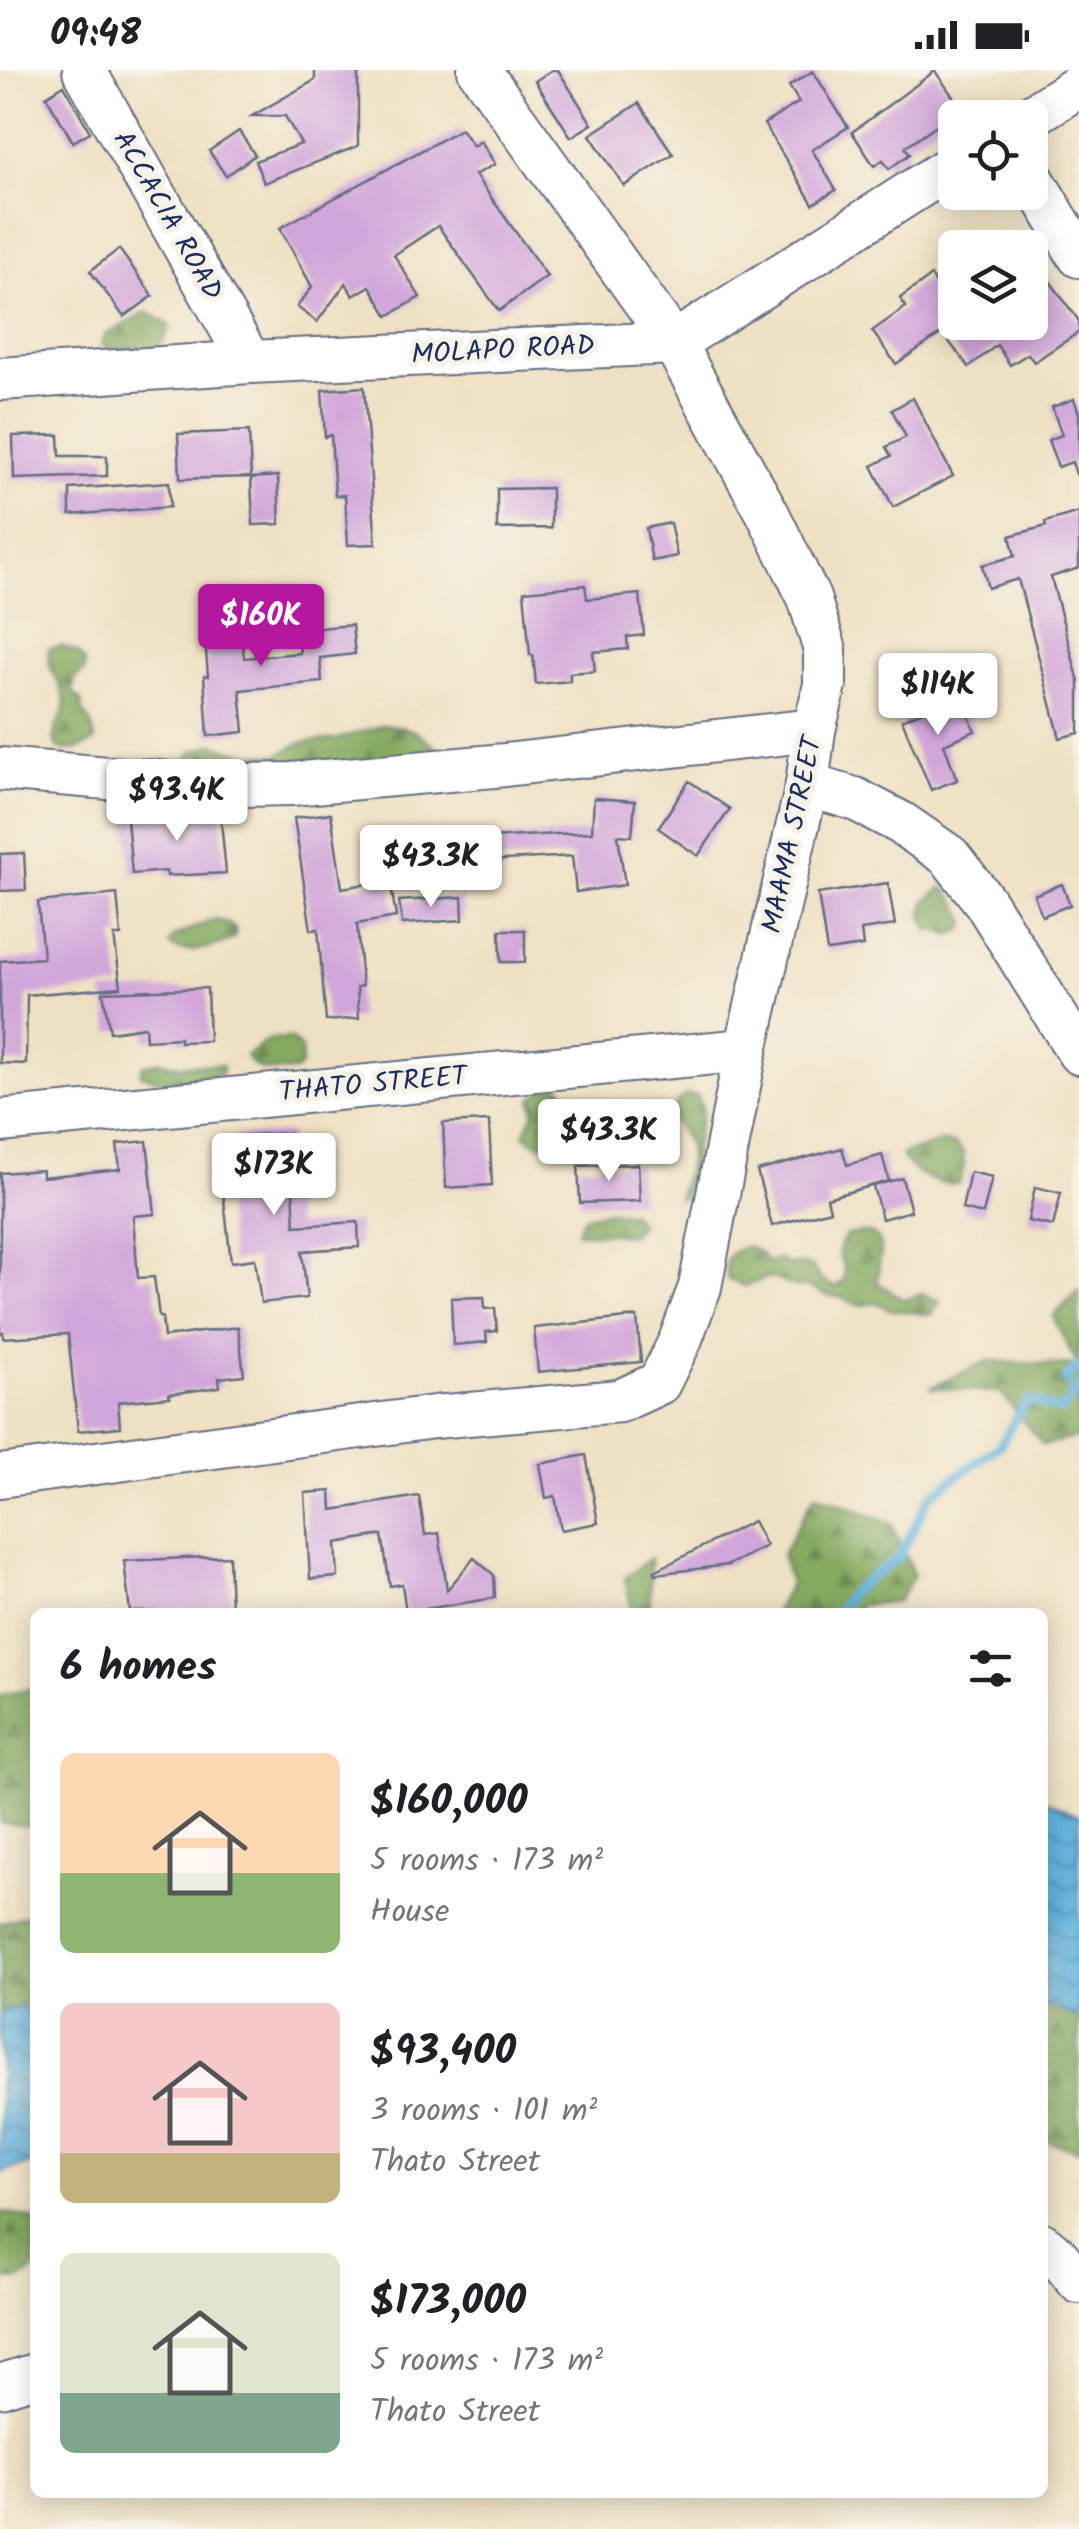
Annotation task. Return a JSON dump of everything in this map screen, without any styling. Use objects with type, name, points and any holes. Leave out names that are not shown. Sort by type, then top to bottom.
[{"type":"street","name":"ACCACIA ROAD","points":[[84,70],[250,362]]},
{"type":"street","name":"MAAMA STREET","points":[[0,1476],[434,1418],[620,1400],[659,1382],[680,1341],[700,1287],[746,1050],[807,785],[825,685],[824,650],[809,598],[768,514],[674,344],[480,70]]},
{"type":"street","points":[[1048,105],[1079,86]]},
{"type":"street","points":[[674,344],[938,175]]},
{"type":"street","points":[[1048,205],[1079,256]]},
{"type":"street","name":"MOLAPO ROAD","points":[[0,379],[250,362],[674,344]]},
{"type":"street","points":[[0,769],[204,786],[291,784],[505,765],[814,730]]},
{"type":"street","points":[[807,785],[855,799],[901,823],[949,856],[985,902],[1079,1053]]},
{"type":"street","name":"THATO STREET","points":[[0,1120],[746,1050]]},
{"type":"street","points":[[1048,2249],[1079,2282]]},
{"type":"street","points":[[0,2386],[30,2377]]},
{"type":"green space","points":[[147,312],[170,325],[157,348],[116,350],[101,345],[106,335]]},
{"type":"green space","points":[[61,646],[77,652],[85,662],[72,691],[81,701],[95,740],[72,750],[57,748],[55,740],[65,703],[48,656],[49,649]]},
{"type":"green space","points":[[384,725],[412,730],[436,748],[425,758],[193,774],[185,762],[192,751],[215,744],[244,754],[277,755],[301,743],[337,739]]},
{"type":"green space","points":[[943,887],[958,904],[966,924],[951,935],[930,931],[923,917],[925,902]]},
{"type":"green space","points":[[215,919],[236,930],[234,938],[193,950],[169,945],[173,937]]},
{"type":"green space","points":[[276,1038],[291,1039],[302,1049],[301,1066],[295,1071],[261,1069],[246,1056]]},
{"type":"green space","points":[[160,1061],[223,1066],[221,1074],[202,1079],[170,1081],[140,1074],[143,1066]]},
{"type":"green space","points":[[560,1086],[569,1108],[549,1144],[535,1143],[524,1134],[534,1112],[532,1099],[543,1089]]},
{"type":"green space","points":[[686,1095],[698,1096],[703,1110],[687,1195],[679,1199],[689,1151],[670,1116]]},
{"type":"green space","points":[[939,1142],[954,1144],[963,1152],[959,1183],[942,1183],[926,1177],[911,1168],[901,1155]]},
{"type":"green space","points":[[609,1211],[632,1213],[639,1224],[628,1235],[577,1232],[588,1215]]},
{"type":"green space","points":[[870,1233],[878,1238],[881,1251],[877,1282],[904,1300],[922,1294],[940,1302],[931,1315],[888,1309],[876,1302],[860,1306],[775,1279],[745,1286],[728,1280],[728,1257],[748,1246],[768,1263],[779,1259],[790,1266],[812,1266],[820,1279],[834,1287],[844,1281],[840,1246],[846,1235]]},
{"type":"green space","points":[[1079,1290],[1079,1437],[1043,1445],[1000,1392],[930,1388],[987,1361],[1078,1366],[1053,1317]]},
{"type":"green space","points":[[815,1494],[891,1523],[914,1576],[898,1601],[858,1608],[777,1608],[790,1584],[782,1555]]},
{"type":"green space","points":[[650,1558],[650,1608],[631,1608],[625,1578]]},
{"type":"green space","points":[[30,1689],[30,1826],[0,1823],[0,1695]]},
{"type":"green space","points":[[30,1914],[30,2004],[0,2013],[0,1923]]},
{"type":"green space","points":[[1048,2006],[1079,2018],[1079,2150],[1048,2141]]},
{"type":"green space","points":[[0,2212],[30,2218],[30,2273],[19,2280],[0,2279]]},
{"type":"water","points":[[1048,1802],[1079,1815],[1079,2018],[1048,2006]]},
{"type":"water","points":[[30,2004],[30,2164],[0,2173],[0,2013]]},
{"type":"building","points":[[315,70],[358,70],[358,146],[264,183],[255,161],[301,144],[285,116],[252,116],[315,80]]},
{"type":"building","points":[[558,70],[592,124],[571,137],[535,81]]},
{"type":"building","points":[[813,71],[848,127],[812,150],[836,190],[813,204],[764,124],[799,102],[789,86]]},
{"type":"building","points":[[935,71],[955,100],[938,100],[938,124],[905,147],[910,154],[889,169],[883,160],[874,166],[852,132]]},
{"type":"building","points":[[64,85],[90,132],[73,142],[46,96]]},
{"type":"building","points":[[639,103],[673,154],[624,186],[590,135]]},
{"type":"building","points":[[461,129],[473,146],[481,141],[495,164],[475,175],[547,276],[499,311],[438,226],[394,255],[420,297],[388,316],[370,286],[353,296],[346,283],[317,322],[297,307],[312,287],[280,228]]},
{"type":"building","points":[[239,131],[255,155],[226,176],[209,151]]},
{"type":"building","points":[[119,249],[153,296],[124,317],[90,271]]},
{"type":"building","points":[[931,276],[938,286],[938,336],[896,364],[872,331],[906,307],[900,298]]},
{"type":"building","points":[[1048,279],[1079,321],[1079,332],[1034,362],[1028,354],[1010,365],[997,345],[969,367],[948,340],[1048,340]]},
{"type":"building","points":[[364,387],[376,544],[348,545],[345,495],[335,496],[331,435],[325,437],[322,390]]},
{"type":"building","points":[[913,398],[953,476],[893,507],[872,466],[891,456],[886,447],[906,437],[892,410]]},
{"type":"building","points":[[1074,399],[1079,413],[1076,474],[1072,462],[1058,467],[1048,440],[1062,435],[1052,407]]},
{"type":"building","points":[[249,431],[251,477],[180,479],[178,434]]},
{"type":"building","points":[[59,435],[60,456],[107,456],[107,476],[14,479],[13,436]]},
{"type":"building","points":[[278,476],[280,524],[253,525],[251,478]]},
{"type":"building","points":[[169,482],[170,507],[70,515],[70,489]]},
{"type":"building","points":[[551,488],[551,528],[497,529],[497,489]]},
{"type":"building","points":[[1079,512],[1079,568],[1051,577],[1079,682],[1079,733],[1060,738],[1018,579],[988,588],[982,565],[1015,556],[1010,536]]},
{"type":"building","points":[[670,523],[677,556],[652,561],[646,528]]},
{"type":"building","points":[[585,585],[587,599],[640,594],[644,635],[627,637],[628,649],[593,652],[595,671],[570,673],[570,681],[536,684],[524,591]]},
{"type":"building","points":[[241,623],[244,658],[300,653],[297,630],[352,625],[355,654],[320,658],[322,682],[240,690],[244,732],[208,736],[204,626]]},
{"type":"building","points":[[959,695],[975,731],[944,744],[957,780],[931,790],[902,720]]},
{"type":"building","points":[[689,781],[730,809],[698,856],[658,828]]},
{"type":"building","points":[[594,798],[635,801],[632,836],[618,835],[625,885],[576,892],[572,856],[490,861],[489,838],[592,832]]},
{"type":"building","points":[[220,811],[226,873],[132,874],[127,819]]},
{"type":"building","points":[[331,813],[342,888],[390,880],[396,917],[357,924],[362,986],[357,987],[359,1018],[326,1021],[318,929],[311,930],[294,818]]},
{"type":"building","points":[[24,853],[26,890],[0,891],[0,854]]},
{"type":"building","points":[[888,883],[895,925],[861,930],[863,946],[827,951],[818,894]]},
{"type":"building","points":[[1062,884],[1070,905],[1042,916],[1034,895]]},
{"type":"building","points":[[117,894],[121,936],[114,936],[121,987],[27,995],[26,1064],[0,1063],[0,961],[43,958],[38,902]]},
{"type":"building","points":[[462,897],[463,920],[402,924],[399,901]]},
{"type":"building","points":[[500,930],[525,930],[525,962],[501,962]]},
{"type":"building","points":[[207,988],[209,1041],[146,1040],[145,1027],[110,1032],[103,992]]},
{"type":"building","points":[[489,1121],[492,1185],[446,1188],[443,1123]]},
{"type":"building","points":[[290,1133],[295,1226],[358,1222],[359,1247],[302,1251],[307,1298],[261,1303],[255,1259],[231,1262],[221,1173],[238,1172],[236,1136]]},
{"type":"building","points":[[147,1141],[155,1214],[133,1216],[138,1278],[154,1277],[164,1337],[238,1327],[244,1375],[219,1378],[220,1387],[118,1402],[120,1427],[78,1431],[68,1334],[3,1338],[0,1332],[0,1173],[42,1170],[42,1177],[120,1169],[117,1144]]},
{"type":"building","points":[[842,1148],[847,1165],[882,1155],[889,1181],[827,1198],[830,1210],[772,1226],[757,1171]]},
{"type":"building","points":[[638,1164],[640,1201],[580,1203],[578,1166]]},
{"type":"building","points":[[970,1172],[992,1177],[983,1214],[962,1209]]},
{"type":"building","points":[[902,1178],[911,1211],[882,1219],[873,1186]]},
{"type":"building","points":[[1035,1187],[1061,1193],[1053,1226],[1028,1221]]},
{"type":"building","points":[[484,1297],[485,1309],[495,1308],[497,1331],[486,1332],[487,1342],[453,1345],[451,1298]]},
{"type":"building","points":[[637,1317],[641,1362],[538,1372],[534,1328]]},
{"type":"building","points":[[586,1455],[598,1523],[561,1530],[555,1496],[546,1498],[540,1464]]},
{"type":"building","points":[[331,1491],[332,1510],[419,1496],[425,1535],[439,1533],[447,1590],[474,1558],[494,1575],[495,1598],[405,1608],[402,1584],[390,1586],[382,1535],[336,1543],[338,1577],[310,1579],[305,1493]]},
{"type":"building","points":[[753,1521],[766,1546],[728,1565],[656,1574],[655,1571]]},
{"type":"building","points":[[229,1556],[231,1608],[130,1608],[124,1561]]},
{"type":"waterway","points":[[840,1608],[852,1591],[899,1557],[930,1496],[1000,1445],[1027,1400],[1062,1411],[1074,1393],[1066,1379],[1079,1366]]}]
